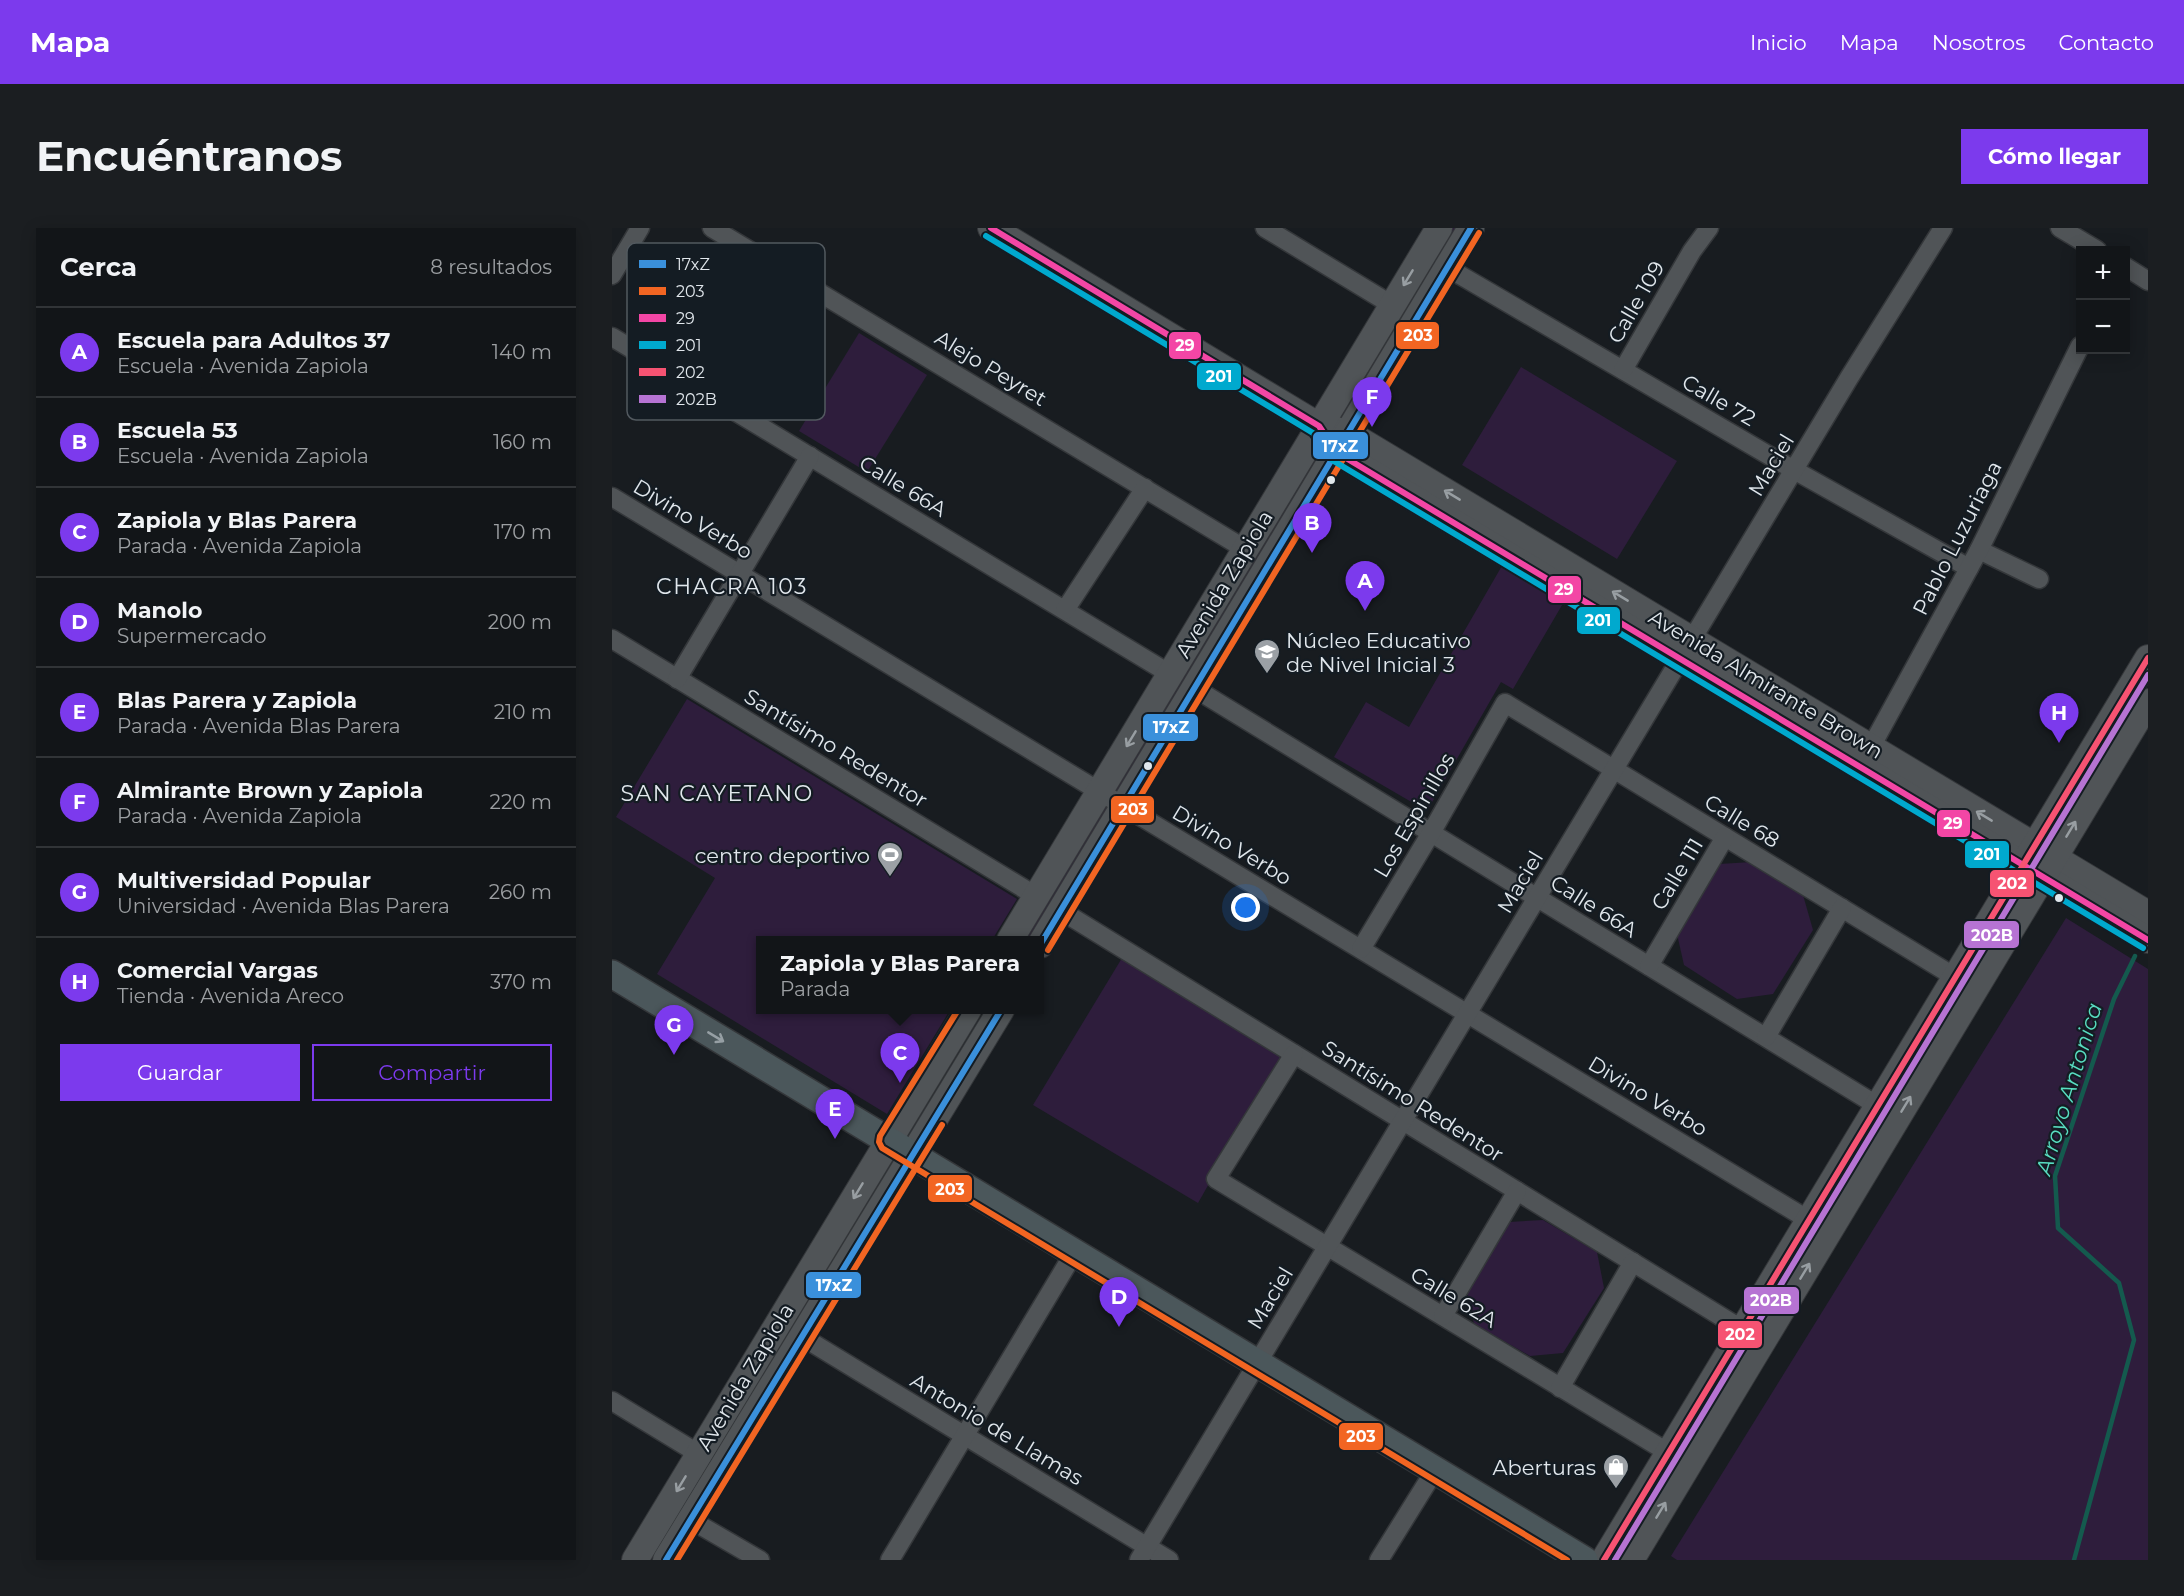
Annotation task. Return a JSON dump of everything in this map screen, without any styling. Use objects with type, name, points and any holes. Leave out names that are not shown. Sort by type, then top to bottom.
[{"type":"main road","name":"Avenida Almirante Brown","points":[[991,228],[2039,861],[2148,914]]},
{"type":"main road","name":"Avenida Zapiola","points":[[1012,936],[1439,228]]},
{"type":"main road","name":"Avenida Zapiola","points":[[1044,938],[1471,228]]},
{"type":"main road","name":"Avenida Almirante Brown","points":[[1686,649],[1871,747],[2039,861],[2148,940]]},
{"type":"main road","points":[[1631,1560],[1819,1226],[2039,861],[2148,658]]},
{"type":"main road","points":[[1604,1560],[1743,1330],[1819,1226],[1878,1106],[1956,977],[2148,702]]},
{"type":"main road","points":[[612,974],[1584,1560]]},
{"type":"main road","name":"Avenida Zapiola","points":[[635,1560],[966,1014]]},
{"type":"main road","name":"Avenida Zapiola","points":[[666,1560],[998,1014]]},
{"type":"street","points":[[631,243],[640,228]]},
{"type":"street","name":"Alejo Peyret","points":[[712,228],[737,243]]},
{"type":"street","points":[[1265,228],[1392,306]]},
{"type":"street","name":"Calle 109","points":[[1623,370],[1692,251],[1709,228]]},
{"type":"street","name":"Maciel","points":[[1143,1553],[1794,470],[1943,228]]},
{"type":"street","points":[[2060,228],[2090,246]]},
{"type":"street","points":[[612,274],[627,249]]},
{"type":"street","name":"Calle 72","points":[[1448,268],[1794,470],[1970,567]]},
{"type":"street","points":[[2130,270],[2148,281]]},
{"type":"street","name":"Alejo Peyret","points":[[825,296],[1245,549]]},
{"type":"street","name":"Calle 66A","points":[[612,337],[627,346]]},
{"type":"street","name":"Pablo Luzuriaga","points":[[1871,747],[1979,550],[2076,354]]},
{"type":"street","name":"Calle 66A","points":[[750,420],[1170,674]]},
{"type":"street","points":[[677,679],[810,456]]},
{"type":"street","points":[[1065,610],[1145,488]]},
{"type":"street","name":"Divino Verbo","points":[[612,497],[1819,1226]]},
{"type":"street","points":[[1979,550],[2039,579]]},
{"type":"street","name":"Santísimo Redentor","points":[[612,639],[1036,896]]},
{"type":"street","name":"Calle 66A","points":[[1194,688],[1878,1106]]},
{"type":"street","name":"Calle 68","points":[[1505,703],[1956,977]]},
{"type":"street","name":"Los Espinillos","points":[[1360,949],[1431,833],[1505,703]]},
{"type":"street","name":"Calle 111","points":[[1649,966],[1725,837]]},
{"type":"street","points":[[1766,1037],[1842,908]]},
{"type":"street","name":"Santísimo Redentor","points":[[1060,910],[1743,1330]]},
{"type":"street","name":"Calle 62A","points":[[1294,1054],[1216,1179],[1669,1453]]},
{"type":"street","points":[[1443,1316],[1517,1191]]},
{"type":"street","points":[[890,1560],[1074,1253]]},
{"type":"street","points":[[1560,1388],[1633,1262]]},
{"type":"street","name":"Antonio de Llamas","points":[[801,1336],[964,1436],[1143,1553],[1169,1560]]},
{"type":"street","points":[[612,1401],[699,1454]]},
{"type":"street","points":[[1379,1560],[1435,1470]]},
{"type":"street","points":[[691,1520],[760,1560]]},
{"type":"shaded area","points":[[1449,228],[1465,228],[1036,936],[1021,936]]},
{"type":"shaded area","points":[[859,333],[927,375],[867,472],[799,431],[806,420],[825,420],[825,389]]},
{"type":"shaded area","points":[[1521,367],[1677,461],[1617,559],[1462,465]]},
{"type":"shaded area","points":[[1503,564],[1565,600],[1513,689],[1501,682],[1427,811],[1334,757],[1366,702],[1409,727]]},
{"type":"shaded area","points":[[687,699],[1017,899],[994,936],[756,936],[756,1014],[948,1014],[887,1114],[657,974],[715,878],[616,817]]},
{"type":"shaded area","points":[[1752,862],[1803,895],[1813,930],[1773,994],[1737,999],[1684,965],[1677,934],[1719,864]]},
{"type":"shaded area","points":[[2066,918],[2148,969],[2148,1560],[1677,1560],[1671,1556]]},
{"type":"shaded area","points":[[1122,958],[1281,1057],[1198,1203],[1033,1105]]},
{"type":"shaded area","points":[[1543,1220],[1597,1252],[1604,1288],[1563,1353],[1530,1356],[1474,1324],[1467,1292],[1509,1222]]},
{"type":"waterway","name":"Arroyo Antonica","points":[[2074,1560],[2134,1340],[2119,1283],[2058,1228],[2055,1176],[2114,999],[2135,956]]},
{"type":"transit line","name":"29","points":[[991,228],[1319,426],[1336,452],[2148,940]]},
{"type":"transit line","name":"17xZ","points":[[1044,938],[1471,228]]},
{"type":"transit line","name":"203","points":[[1048,950],[1479,233]]},
{"type":"transit line","name":"201","points":[[986,236],[1313,433],[1332,460],[2143,948]]},
{"type":"transit line","name":"202","points":[[1604,1560],[2148,658]]},
{"type":"transit line","name":"202B","points":[[1615,1560],[2148,675]]},
{"type":"transit line","name":"203","points":[[956,1014],[880,1136],[879,1142],[882,1148],[1567,1560]]},
{"type":"transit line","name":"17xZ","points":[[666,1560],[999,1014]]},
{"type":"transit line","name":"203","points":[[677,1560],[942,1125]]},
{"type":"place","name":"Almirante Brown y Zapiola","points":[[1372,427]]},
{"type":"place","name":"Escuela 53","points":[[1312,553]]},
{"type":"place","name":"Escuela para Adultos 37","points":[[1365,611]]},
{"type":"place","name":"Núcleo Educativo de Nivel Inicial 3","points":[[1267,675]]},
{"type":"place","name":"Comercial Vargas","points":[[2059,743]]},
{"type":"place","name":"centro deportivo","points":[[890,878]]},
{"type":"place","name":"Multiversidad Popular","points":[[674,1055]]},
{"type":"place","name":"Zapiola y Blas Parera","points":[[900,1083]]},
{"type":"place","name":"Blas Parera y Zapiola","points":[[835,1139]]},
{"type":"place","name":"Manolo","points":[[1119,1327]]},
{"type":"place","name":"Aberturas","points":[[1616,1490]]},
{"type":"district","name":"CHACRA 103","points":[[732,586]]},
{"type":"district","name":"SAN CAYETANO","points":[[717,793]]}]
